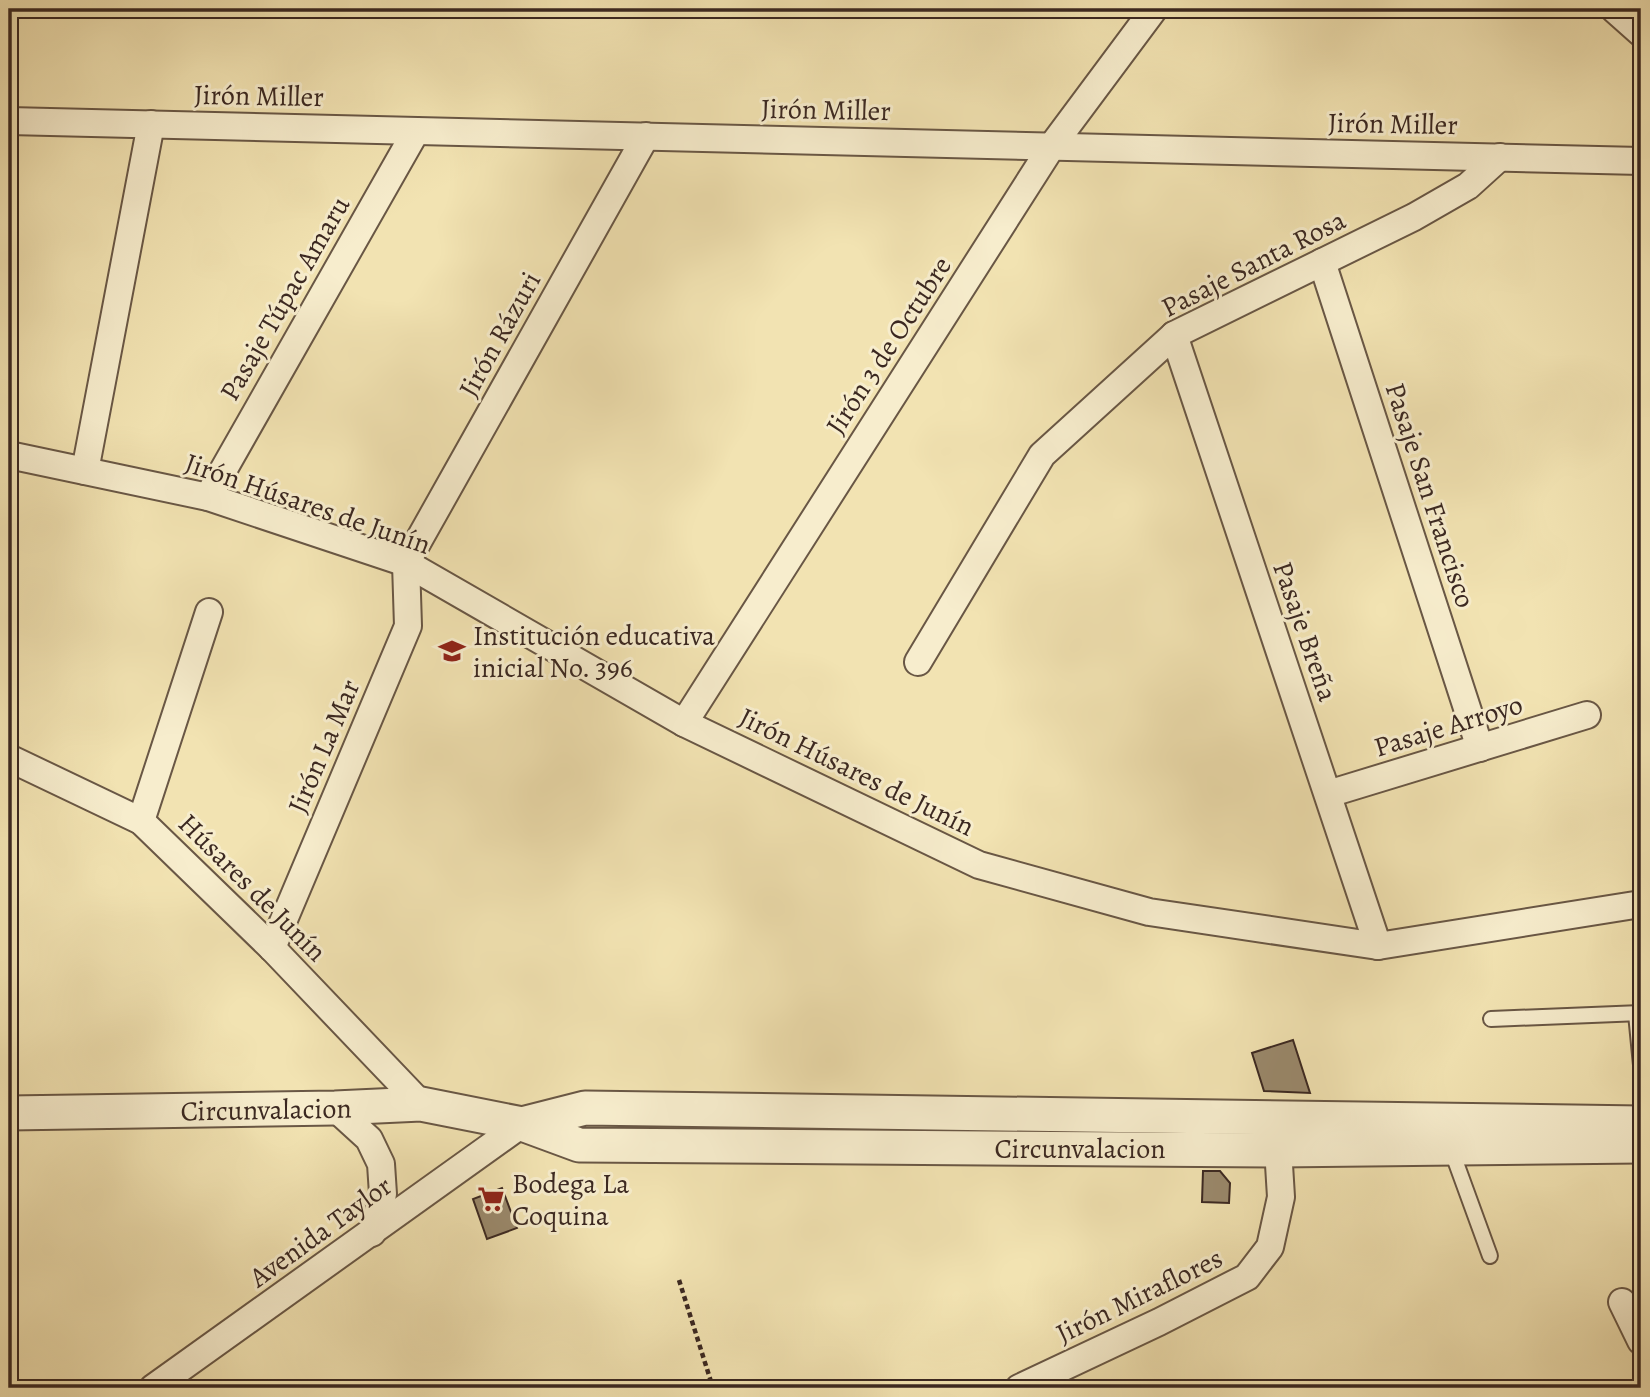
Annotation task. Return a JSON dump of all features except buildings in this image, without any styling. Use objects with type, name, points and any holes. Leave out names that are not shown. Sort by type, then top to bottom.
[{"type":"street","name":"Jirón 3 de Octubre","points":[[684,723],[1052,146],[1154,9]]},
{"type":"street","points":[[1621,11],[1641,33]]},
{"type":"street","name":"Jirón Miller","points":[[9,121],[1641,161]]},
{"type":"street","points":[[85,471],[151,124]]},
{"type":"street","name":"Pasaje Túpac Amaru","points":[[208,497],[416,131]]},
{"type":"street","name":"Jirón Rázuri","points":[[406,563],[646,136]]},
{"type":"street","name":"Pasaje Santa Rosa","points":[[918,662],[1042,455],[1174,335],[1414,216],[1468,186],[1500,157]]},
{"type":"street","name":"Pasaje San Francisco","points":[[1322,262],[1480,748]]},
{"type":"street","name":"Pasaje Breña","points":[[1174,335],[1378,946]]},
{"type":"street","name":"Jirón Húsares de Junín","points":[[9,455],[208,497],[406,563],[684,723],[979,865],[1149,912],[1378,946],[1641,904]]},
{"type":"street","name":"Jirón La Mar","points":[[272,948],[408,626],[406,563]]},
{"type":"street","points":[[141,821],[209,612]]},
{"type":"street","name":"Pasaje Arroyo","points":[[1328,794],[1587,715]]},
{"type":"street","name":"Húsares de Junín","points":[[9,758],[141,821],[272,948],[421,1104]]},
{"type":"street","name":"Circunvalacion","points":[[9,1113],[335,1108],[421,1104],[522,1124],[579,1145],[1278,1150],[1641,1146]]},
{"type":"street","points":[[335,1108],[369,1139],[381,1164],[383,1194],[372,1233]]},
{"type":"street","name":"Circunvalacion","points":[[522,1124],[584,1108],[1641,1123]]},
{"type":"street","name":"Jirón Miraflores","points":[[1019,1388],[1247,1277],[1270,1247],[1281,1197],[1276,1117]]},
{"type":"street","name":"Avenida Taylor","points":[[153,1388],[522,1124]]},
{"type":"street","points":[[1622,1302],[1641,1341]]},
{"type":"lane","points":[[1492,1019],[1639,1014],[1641,1065]]},
{"type":"lane","points":[[1450,1147],[1490,1256]]},
{"type":"path","points":[[679,1280],[713,1388]]},
{"type":"place","name":"Institución educativa inicial No. 396","points":[[452,651]]},
{"type":"place","name":"Bodega La Coquina","points":[[491,1199]]}]
